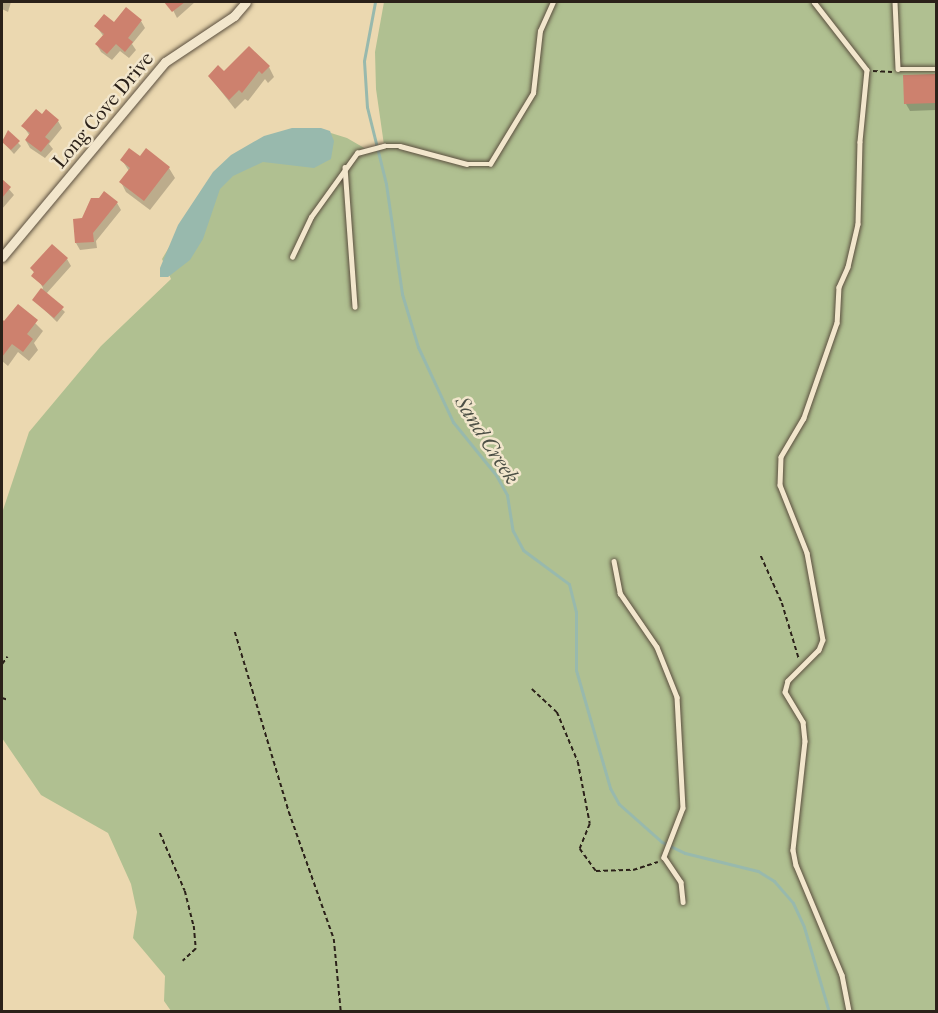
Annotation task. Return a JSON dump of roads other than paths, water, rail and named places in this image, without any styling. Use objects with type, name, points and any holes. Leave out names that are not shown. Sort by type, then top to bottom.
[{"type":"street","name":"Long Cove Drive","points":[[2,257],[165,62],[234,16],[246,2]]},
{"type":"lane","points":[[292,257],[311,217],[345,167],[366,149],[384,146],[418,150],[467,164],[490,164],[532,93],[540,31],[553,2]]},
{"type":"lane","points":[[814,2],[867,70],[860,142],[858,225],[849,267],[839,287],[837,322],[804,418],[781,457],[780,485],[807,554],[823,640],[819,650],[788,681],[785,692],[803,722],[805,741],[793,850],[796,866],[842,975],[849,1011]]},
{"type":"lane","points":[[895,2],[898,69],[936,69]]},
{"type":"lane","points":[[345,167],[355,307]]},
{"type":"lane","points":[[614,561],[620,593],[657,647],[676,698],[683,808],[665,857],[681,882],[683,902]]},
{"type":"water","points":[[292,128],[321,128],[330,131],[334,141],[331,159],[314,168],[263,162],[233,176],[220,189],[203,239],[190,260],[168,277],[160,277],[160,268],[178,225],[213,172],[231,155],[264,136]]},
{"type":"waterway","name":"Sand Creek","points":[[375,2],[364,61],[367,107],[386,184],[402,294],[418,347],[453,422],[496,475],[507,495],[513,531],[523,550],[569,584],[576,612],[576,670],[610,788],[619,804],[662,842],[685,853],[758,871],[774,881],[793,903],[804,927],[829,1012]]}]
